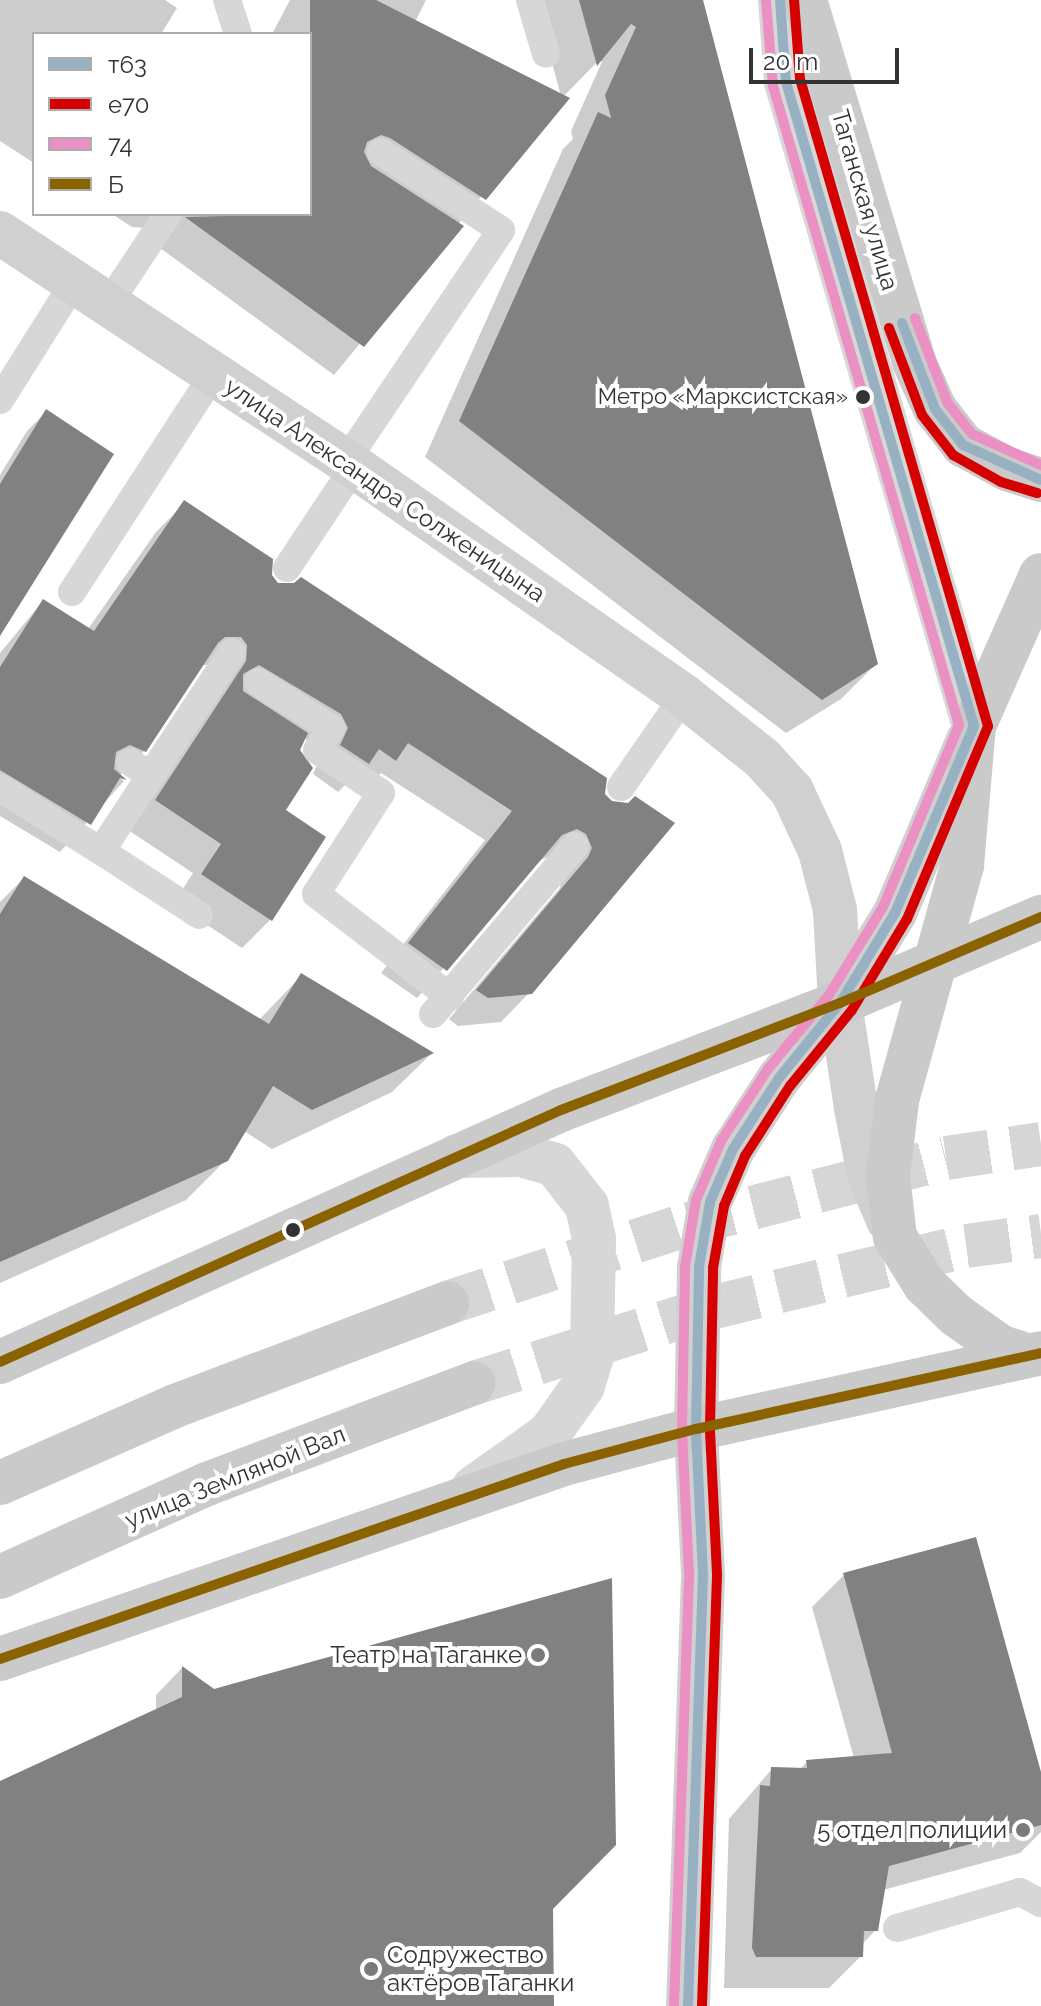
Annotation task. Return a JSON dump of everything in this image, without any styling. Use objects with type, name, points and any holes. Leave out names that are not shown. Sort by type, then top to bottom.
[{"type":"main road","name":"Таганская улица","points":[[805,0],[914,362],[935,409],[963,445],[1007,469],[1041,480]]},
{"type":"main road","name":"улица Александра Солженицына","points":[[0,233],[350,464],[684,696],[762,758],[792,791],[820,851],[835,910],[840,1003],[869,1175],[895,1237]]},
{"type":"main road","points":[[688,2006],[703,1574],[696,1429],[699,1267],[710,1202],[741,1137],[779,1078],[840,1003],[895,913],[1041,575]]},
{"type":"main road","points":[[974,726],[962,865],[897,1100],[888,1176],[895,1237],[925,1285],[956,1315],[1001,1347],[1033,1354]]},
{"type":"main road","points":[[0,1362],[561,1110],[840,1003],[1041,917]]},
{"type":"main road","points":[[0,1483],[175,1406],[447,1303]]},
{"type":"main road","points":[[0,1659],[564,1464],[696,1429],[1033,1354]]},
{"type":"main road","name":"улица Земляной Вал","points":[[0,1577],[207,1484],[474,1383]]},
{"type":"street","points":[[780,0],[786,82],[974,726]]},
{"type":"street","points":[[447,1504],[513,1463],[551,1431],[583,1386],[592,1356],[594,1238],[587,1206],[575,1185],[555,1165],[521,1155],[457,1156]]},
{"type":"lane","points":[[226,0],[237,32]]},
{"type":"lane","points":[[530,0],[546,54]]},
{"type":"lane","points":[[287,568],[350,464],[501,230],[381,152]]},
{"type":"lane","points":[[0,400],[92,292],[166,216]]},
{"type":"lane","points":[[72,592],[214,373]]},
{"type":"lane","points":[[101,851],[140,769],[232,652]]},
{"type":"lane","points":[[258,682],[331,728],[317,750],[381,793],[316,894],[441,1006],[575,846]]},
{"type":"lane","points":[[621,787],[684,696]]},
{"type":"lane","points":[[0,788],[199,915]]},
{"type":"lane","points":[[897,1928],[1020,1892],[1041,1903]]},
{"type":"building","points":[[310,0],[376,0],[570,98],[486,200],[390,138],[381,135],[367,142],[364,152],[371,166],[464,226],[364,347],[185,217],[312,216]]},
{"type":"building","points":[[579,0],[703,0],[878,664],[822,700],[459,421],[598,112],[611,118],[605,95],[636,27],[631,24],[597,66]]},
{"type":"building","points":[[46,409],[114,454],[0,636],[0,484]]},
{"type":"building","points":[[184,500],[273,559],[272,575],[278,583],[294,583],[301,577],[607,778],[605,794],[612,801],[628,803],[635,796],[675,823],[532,994],[488,998],[476,990],[588,857],[592,848],[586,834],[577,829],[562,835],[447,971],[408,943],[512,811],[408,743],[396,761],[379,749],[369,764],[340,745],[348,728],[341,714],[259,665],[243,674],[243,691],[308,733],[300,750],[313,768],[286,810],[326,837],[272,921],[201,874],[221,844],[155,800],[246,661],[247,645],[241,637],[225,637],[218,643],[146,752],[130,745],[116,752],[114,769],[127,780],[120,778],[91,825],[0,770],[0,667],[43,599],[94,631]]},
{"type":"building","points":[[24,876],[269,1024],[301,973],[434,1053],[312,1110],[273,1086],[228,1161],[0,1262],[0,914]]},
{"type":"building","points":[[976,1537],[1041,1772],[1041,1825],[889,1866],[878,1931],[864,1931],[863,1957],[756,1957],[752,1948],[760,1785],[770,1786],[771,1767],[807,1768],[806,1760],[892,1753],[843,1573]]},
{"type":"building","points":[[612,1578],[616,1845],[553,1909],[554,2006],[0,2006],[0,1781],[182,1697],[182,1666],[214,1689]]},
{"type":"tunnel","points":[[447,1303],[689,1224],[946,1158],[1041,1144]]},
{"type":"tunnel","points":[[474,1383],[714,1307],[966,1246],[1041,1236]]},
{"type":"transit line","name":"т63","points":[[688,2006],[703,1574],[696,1429],[699,1267],[710,1202],[733,1149],[779,1078],[840,1003],[895,913],[974,726],[786,82],[780,0]]},
{"type":"transit line","name":"е70","points":[[702,2006],[717,1574],[710,1429],[713,1268],[724,1206],[745,1156],[790,1086],[852,1010],[907,919],[988,726],[800,79],[794,0]]},
{"type":"transit line","name":"74","points":[[674,2006],[689,1574],[682,1429],[685,1267],[696,1200],[721,1141],[768,1069],[829,995],[883,907],[959,725],[773,86],[766,1]]},
{"type":"transit line","name":"74","points":[[915,318],[947,402],[972,434],[1041,465]]},
{"type":"transit line","name":"т63","points":[[902,323],[935,409],[963,445],[1041,480]]},
{"type":"transit line","name":"е70","points":[[889,328],[922,415],[953,455],[1001,482],[1037,493]]},
{"type":"transit line","name":"Б","points":[[0,1362],[561,1110],[840,1003],[1041,917]]},
{"type":"transit line","name":"Б","points":[[0,1659],[564,1464],[696,1429],[1041,1353]]},
{"type":"place","name":"Метро «Марксистская»","points":[[863,397]]},
{"type":"place","name":"Театр на Таганке","points":[[538,1655]]},
{"type":"place","name":"5 отдел полиции","points":[[1023,1830]]},
{"type":"place","name":"Содружество актёров Таганки","points":[[371,1969]]}]
